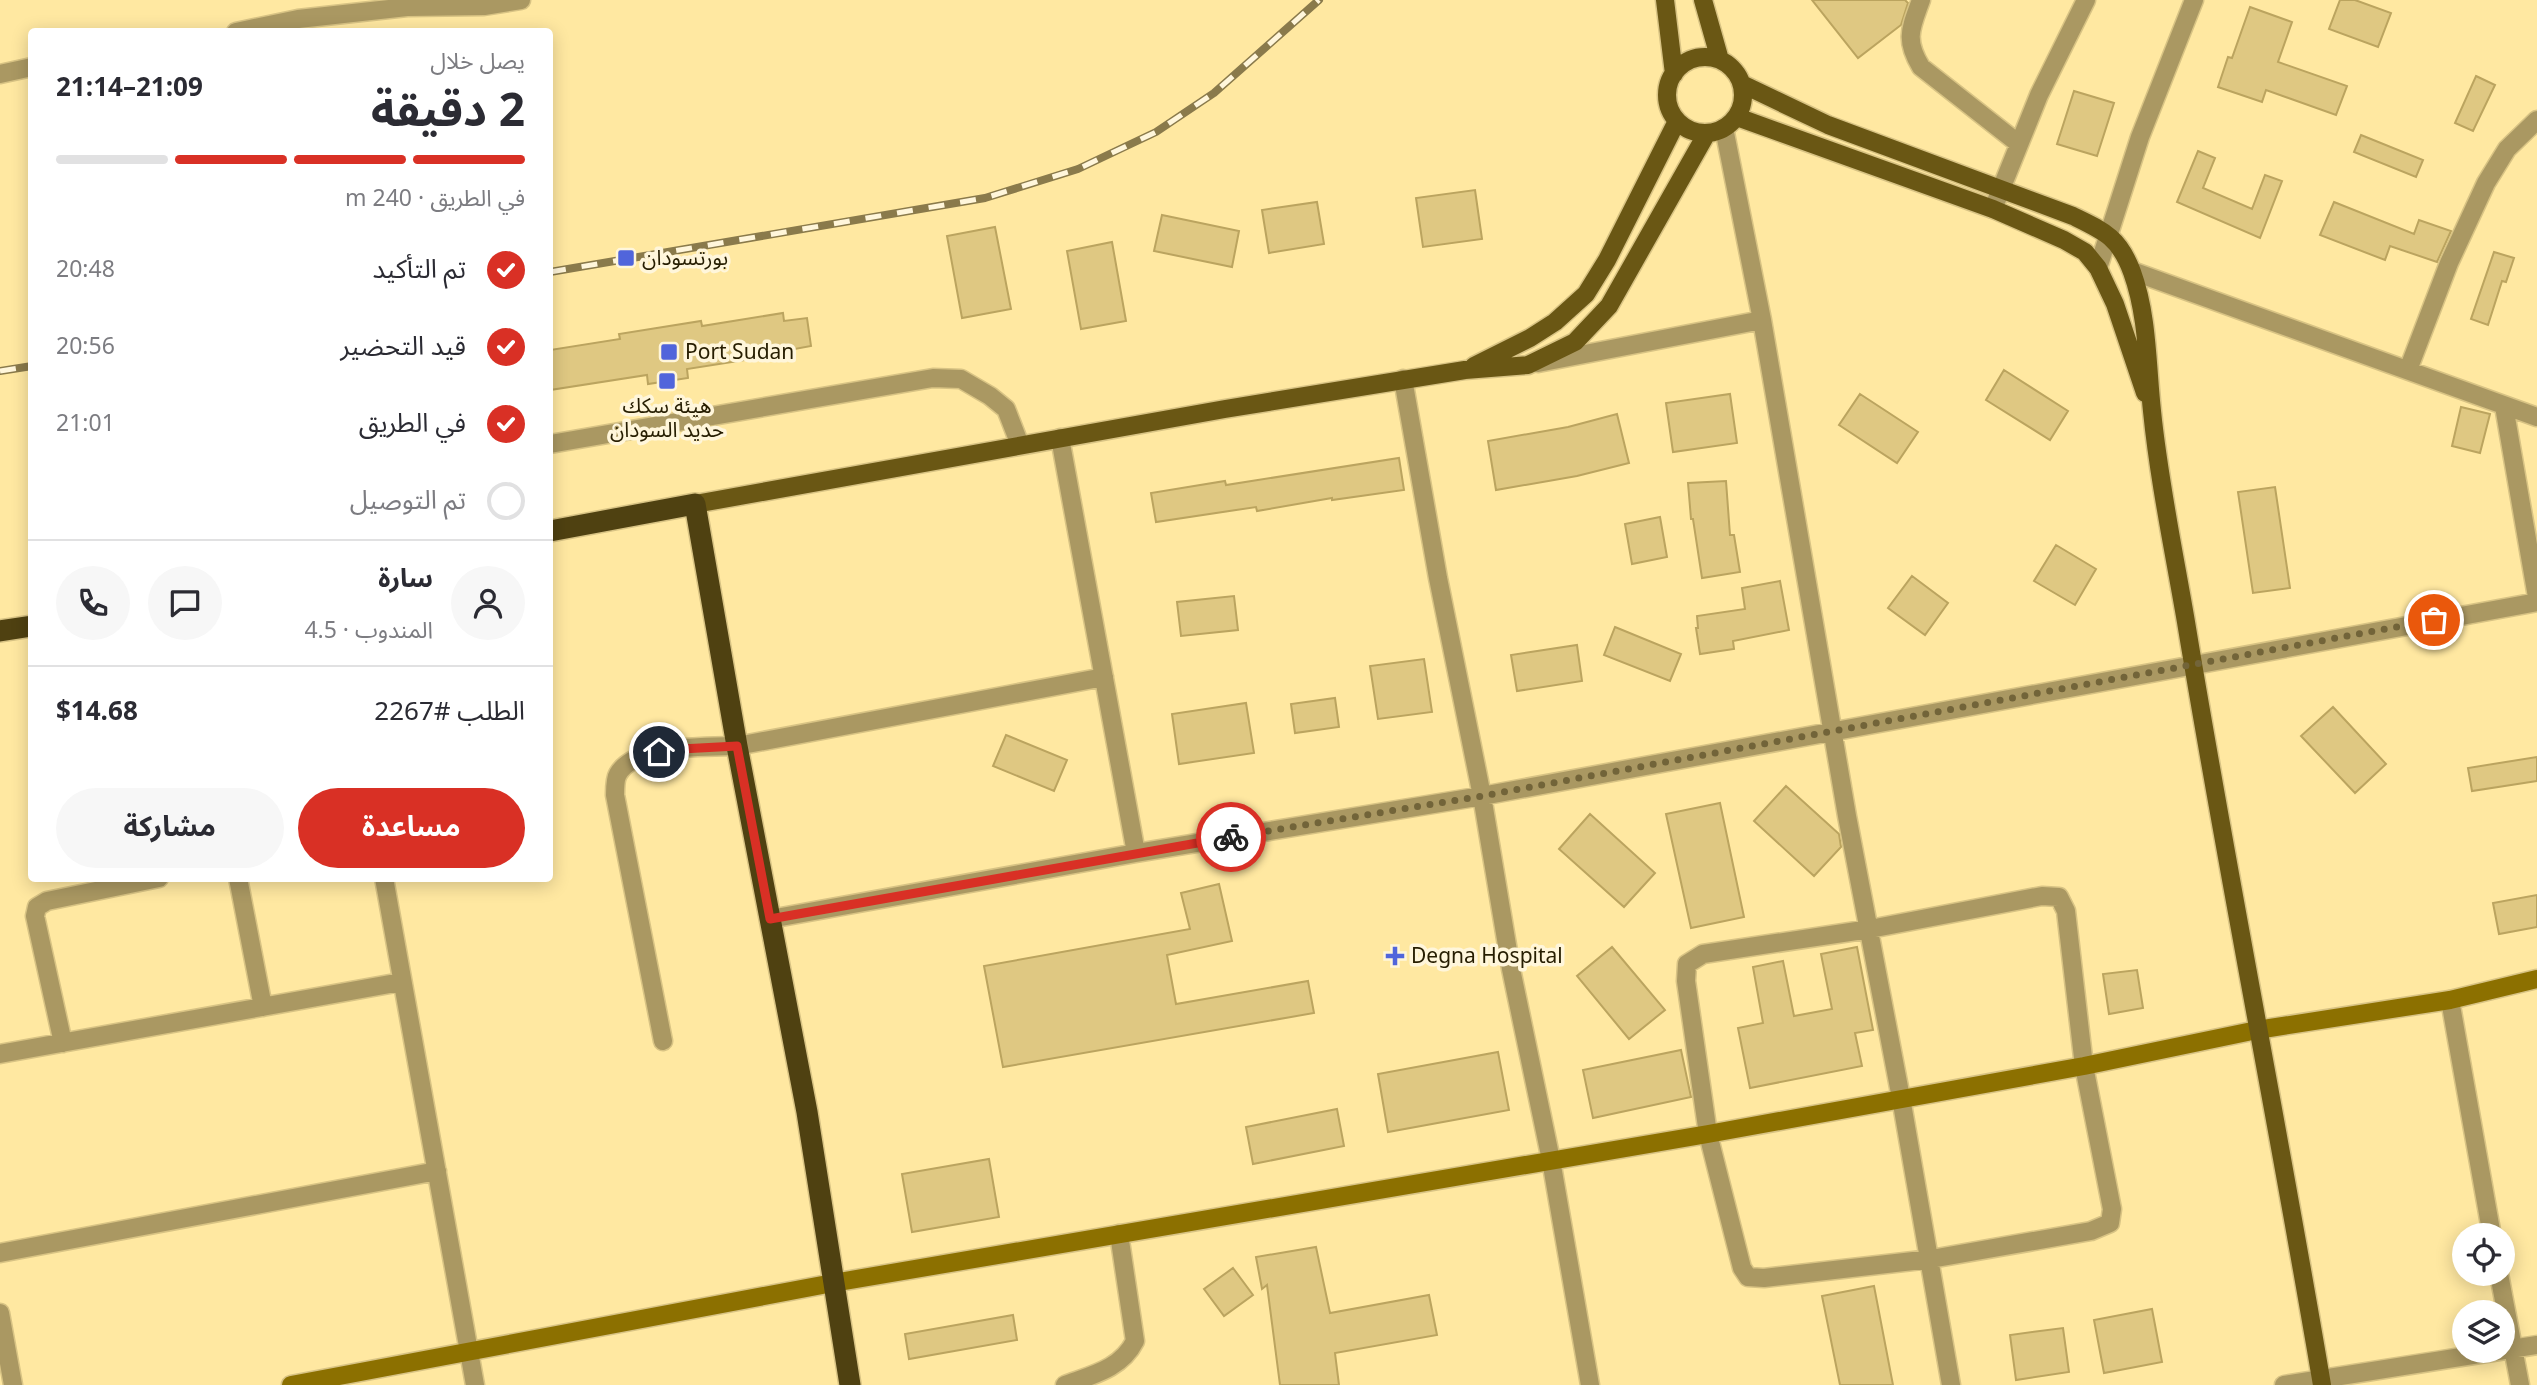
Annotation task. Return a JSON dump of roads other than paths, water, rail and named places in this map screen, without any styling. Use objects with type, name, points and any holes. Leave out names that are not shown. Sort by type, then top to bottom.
[{"type":"highway","points":[[553,530],[695,504],[737,746],[807,1112],[850,1385]]},
{"type":"highway","points":[[0,631],[28,627]]},
{"type":"main road","points":[[1665,0],[1674,74]]},
{"type":"main road","points":[[1703,0],[1720,60]]},
{"type":"main road","points":[[695,504],[1403,379],[1528,365],[1575,342],[1609,306],[1723,126],[1743,101],[1742,84],[1734,70],[1720,60],[1703,57],[1686,62],[1674,74],[1667,89],[1668,106],[1677,121],[1691,131],[1723,126],[1993,209],[2085,252],[2098,268],[2115,304],[2152,412]]},
{"type":"main road","points":[[1742,84],[1828,125],[2073,216],[2109,234],[2132,271],[2149,359],[2152,412],[2193,666],[2321,1381]]},
{"type":"main road","points":[[1465,370],[1530,338],[1555,322],[1586,295],[1607,260],[1677,121]]},
{"type":"main road","points":[[1586,295],[1609,306]]},
{"type":"street","points":[[255,28],[298,19],[407,7],[453,3],[484,6],[521,0]]},
{"type":"street","points":[[1921,0],[1909,38],[1912,52],[1921,67],[2019,144]]},
{"type":"street","points":[[1993,209],[2039,96],[2086,0]]},
{"type":"street","points":[[2098,268],[2144,125],[2194,0]]},
{"type":"street","points":[[0,74],[28,68]]},
{"type":"street","points":[[2408,370],[2449,263],[2486,183],[2507,149],[2537,120]]},
{"type":"street","points":[[1723,126],[1762,320],[1847,816],[1931,1259],[1951,1385]]},
{"type":"street","points":[[2132,271],[2537,418]]},
{"type":"street","points":[[1528,365],[1762,320]]},
{"type":"street","points":[[553,443],[933,378],[961,379],[990,396],[1006,409],[1020,445]]},
{"type":"street","points":[[1403,379],[1438,578],[1482,796],[1511,969],[1551,1160],[1590,1385]]},
{"type":"street","points":[[770,919],[1136,853],[1482,796],[2193,666],[2537,599],[2504,406]]},
{"type":"street","points":[[1060,438],[1136,853]]},
{"type":"street","points":[[663,1041],[615,795],[617,775],[625,765],[638,757],[681,749],[737,746],[1104,677]]},
{"type":"street","points":[[63,1043],[35,916],[37,907],[47,901],[140,882]]},
{"type":"street","points":[[239,882],[262,1007]]},
{"type":"street","points":[[385,882],[475,1385]]},
{"type":"street","points":[[2042,896],[2059,897],[2066,911],[2084,1066],[2112,1209],[2110,1223],[2091,1231],[1931,1259],[1764,1278],[1748,1277],[1742,1268],[1708,1133],[1686,981],[1687,964],[1703,954],[1870,929],[2042,896]]},
{"type":"street","points":[[292,1385],[833,1283],[1708,1133],[2084,1066],[2257,1030],[2450,1000],[2537,979]]},
{"type":"street","points":[[0,1054],[401,982]]},
{"type":"street","points":[[2450,1000],[2490,1223]]},
{"type":"street","points":[[0,1253],[436,1171]]},
{"type":"street","points":[[1065,1385],[1108,1368],[1128,1356],[1135,1341],[1119,1234]]},
{"type":"street","points":[[0,1313],[13,1385]]},
{"type":"street","points":[[2515,1350],[2537,1345]]},
{"type":"street","points":[[2284,1385],[2452,1360]]},
{"type":"street","points":[[2515,1360],[2520,1385]]},
{"type":"railway","points":[[553,271],[985,198],[1078,169],[1156,132],[1214,93],[1319,0]]},
{"type":"railway","points":[[0,371],[28,367]]},
{"type":"place","name":"بورتسودان","points":[[626,258]]},
{"type":"place","name":"Port Sudan","points":[[669,352]]},
{"type":"place","name":"هيئة سكك حديد السودان","points":[[667,381]]},
{"type":"place","name":"Degna Hospital","points":[[1395,956]]}]
